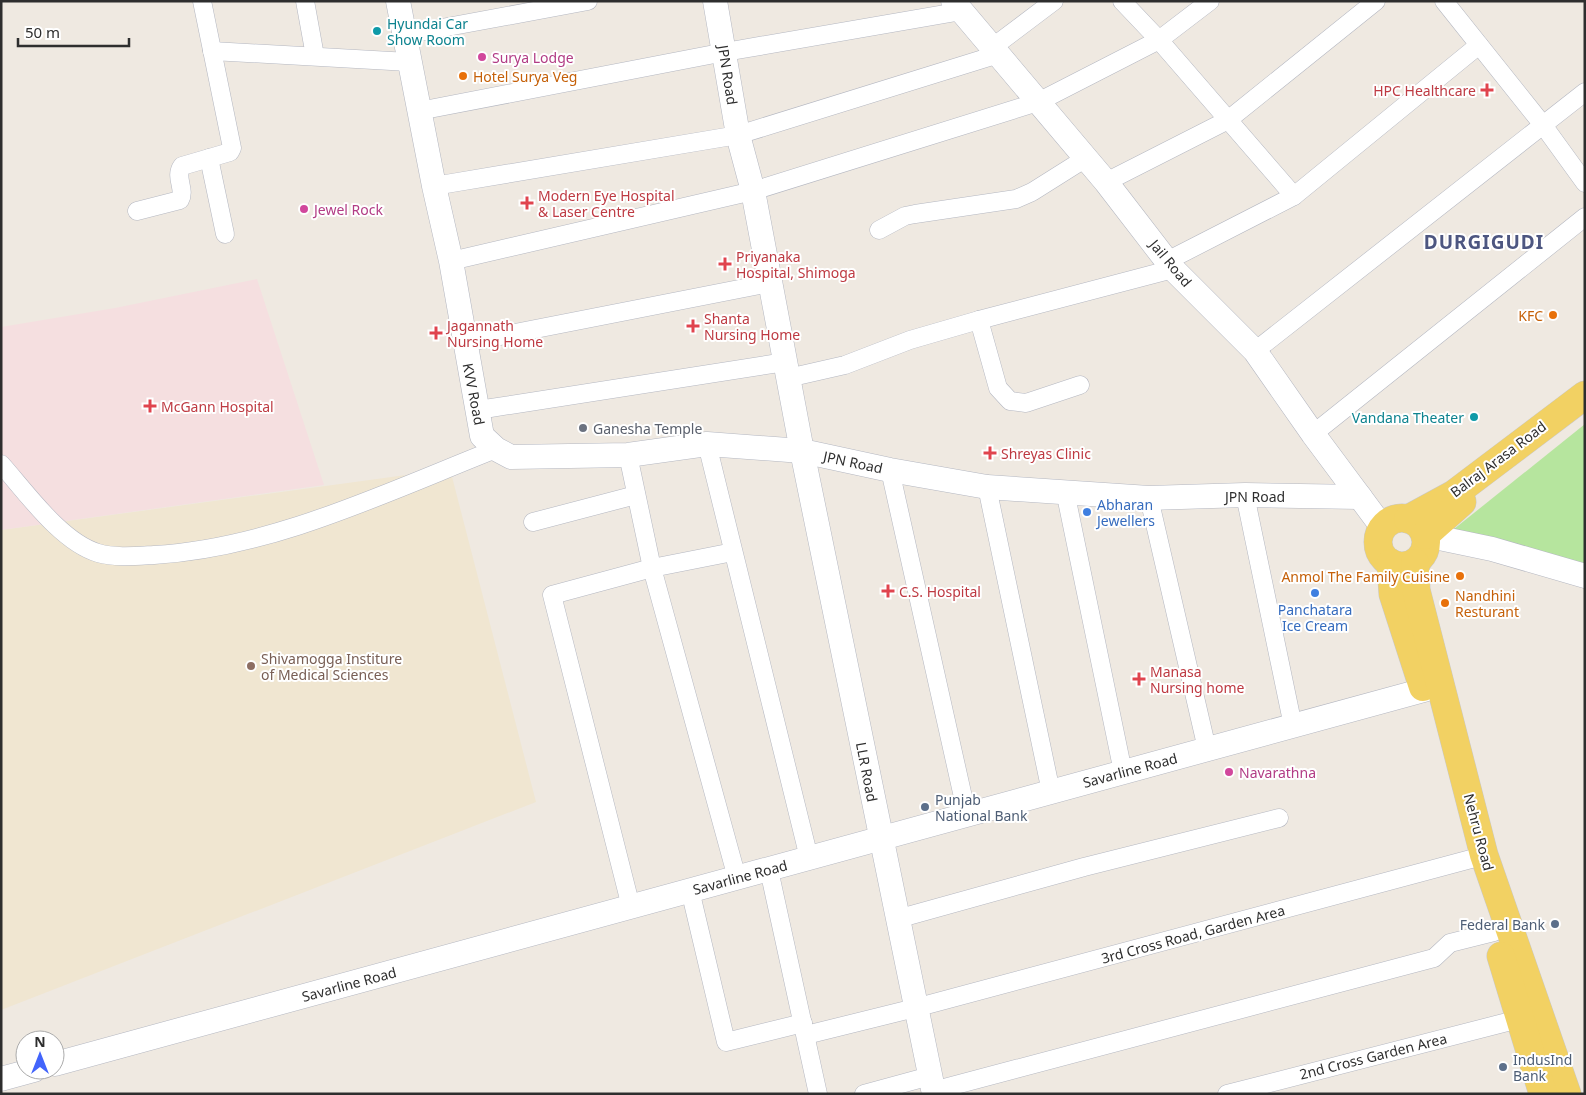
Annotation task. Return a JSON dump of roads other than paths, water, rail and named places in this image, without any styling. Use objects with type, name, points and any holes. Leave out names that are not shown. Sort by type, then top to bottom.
[{"type":"main road","name":"Balraj Arasa Road","points":[[1405,527],[1454,494],[1585,395]]},
{"type":"main road","points":[[1405,527],[1425,551],[1403,563],[1383,556],[1379,549],[1378,541],[1405,527],[1468,497],[1585,409]]},
{"type":"main road","name":"Nehru Road","points":[[1403,563],[1393,594],[1424,690],[1471,859],[1543,1094]]},
{"type":"main road","name":"Nehru Road","points":[[1403,563],[1416,590],[1484,855],[1567,1094]]},
{"type":"street","points":[[137,212],[180,200],[183,195],[178,175],[179,169],[182,166],[230,152],[232,143],[202,1]]},
{"type":"street","points":[[306,1],[315,56]]},
{"type":"street","name":"KVV Road","points":[[398,1],[434,186],[452,261],[464,343],[482,436],[496,449]]},
{"type":"street","points":[[404,35],[588,1]]},
{"type":"street","name":"JPN Road","points":[[715,1],[738,135],[753,191],[802,451],[890,470],[987,487],[1149,498],[1245,495],[1360,497]]},
{"type":"street","points":[[434,186],[738,135],[996,50],[1054,1]]},
{"type":"street","points":[[1122,1],[1159,40],[1294,196]]},
{"type":"street","points":[[452,261],[753,191],[1038,102],[1159,40],[1210,1]]},
{"type":"street","points":[[1106,182],[1228,120],[1376,1]]},
{"type":"street","points":[[1444,1],[1543,125],[1585,183]]},
{"type":"street","points":[[419,111],[958,6]]},
{"type":"street","name":"Jail Road","points":[[958,6],[1106,182],[1170,265],[1255,352],[1312,434],[1360,497],[1405,527]]},
{"type":"street","points":[[478,410],[786,370],[845,365],[910,340],[1170,265],[1294,196],[1479,45]]},
{"type":"street","points":[[212,51],[409,62]]},
{"type":"street","points":[[1255,352],[1585,92]]},
{"type":"street","points":[[209,158],[225,234]]},
{"type":"street","points":[[879,230],[906,216],[1016,199],[1032,192],[1086,158]]},
{"type":"street","points":[[1312,434],[1585,217]]},
{"type":"street","points":[[464,343],[770,283]]},
{"type":"street","points":[[979,320],[998,388],[1010,401],[1026,403],[1080,385]]},
{"type":"street","points":[[1,464],[51,520],[78,543],[98,553],[127,556],[180,553],[267,536],[496,449],[511,457],[628,455],[707,444],[802,451]]},
{"type":"street","points":[[707,444],[809,858]]},
{"type":"street","name":"LLR Road","points":[[802,451],[896,919],[933,1087]]},
{"type":"street","points":[[628,455],[652,568],[737,878]]},
{"type":"street","points":[[890,470],[967,815]]},
{"type":"street","points":[[987,487],[1051,792]]},
{"type":"street","points":[[1065,491],[1123,772]]},
{"type":"street","points":[[533,522],[636,495]]},
{"type":"street","points":[[1245,495],[1292,726]]},
{"type":"street","points":[[1149,498],[1207,749]]},
{"type":"street","points":[[1405,527],[1492,549],[1585,576]]},
{"type":"street","points":[[632,907],[552,595],[652,568],[733,552]]},
{"type":"street","name":"Savarline Road","points":[[65,1061],[1424,690]]},
{"type":"street","points":[[896,919],[1084,867],[1280,818]]},
{"type":"street","name":"3rd Cross Road, Garden Area","points":[[690,890],[726,1042],[915,1008],[1471,859]]},
{"type":"street","points":[[769,870],[818,1094]]},
{"type":"street","points":[[864,1094],[933,1087],[1434,958],[1450,943],[1494,932]]},
{"type":"street","name":"2nd Cross Garden Area","points":[[1227,1094],[1519,1019]]},
{"type":"street","points":[[1,1079],[15,1075]]},
{"type":"place","name":"Hyundai Car Show Room","points":[[377,31]]},
{"type":"place","name":"Surya Lodge","points":[[482,57]]},
{"type":"place","name":"Hotel Surya Veg","points":[[463,76]]},
{"type":"place","name":"HPC Healthcare","points":[[1487,90]]},
{"type":"place","name":"Modern Eye Hospital & Laser Centre","points":[[527,203]]},
{"type":"place","name":"Jewel Rock","points":[[304,209]]},
{"type":"place","name":"Priyanaka Hospital, Shimoga","points":[[725,264]]},
{"type":"place","name":"KFC","points":[[1553,315]]},
{"type":"place","name":"Shanta Nursing Home","points":[[693,326]]},
{"type":"place","name":"Jagannath Nursing Home","points":[[436,333]]},
{"type":"place","name":"McGann Hospital","points":[[150,406]]},
{"type":"place","name":"Vandana Theater","points":[[1474,417]]},
{"type":"place","name":"Ganesha Temple","points":[[583,428]]},
{"type":"place","name":"Shreyas Clinic","points":[[990,453]]},
{"type":"place","name":"Abharan Jewellers","points":[[1087,512]]},
{"type":"place","name":"Anmol The Family Cuisine","points":[[1460,576]]},
{"type":"place","name":"C.S. Hospital","points":[[888,591]]},
{"type":"place","name":"Panchatara Ice Cream","points":[[1315,593]]},
{"type":"place","name":"Nandhini Resturant","points":[[1445,603]]},
{"type":"place","name":"Shivamogga Institure of Medical Sciences","points":[[251,666]]},
{"type":"place","name":"Manasa Nursing home","points":[[1139,679]]},
{"type":"place","name":"Navarathna","points":[[1229,772]]},
{"type":"place","name":"Punjab National Bank","points":[[925,807]]},
{"type":"place","name":"Federal Bank","points":[[1555,924]]},
{"type":"place","name":"IndusInd Bank","points":[[1503,1067]]},
{"type":"district","name":"DURGIGUDI","points":[[1484,242]]}]
